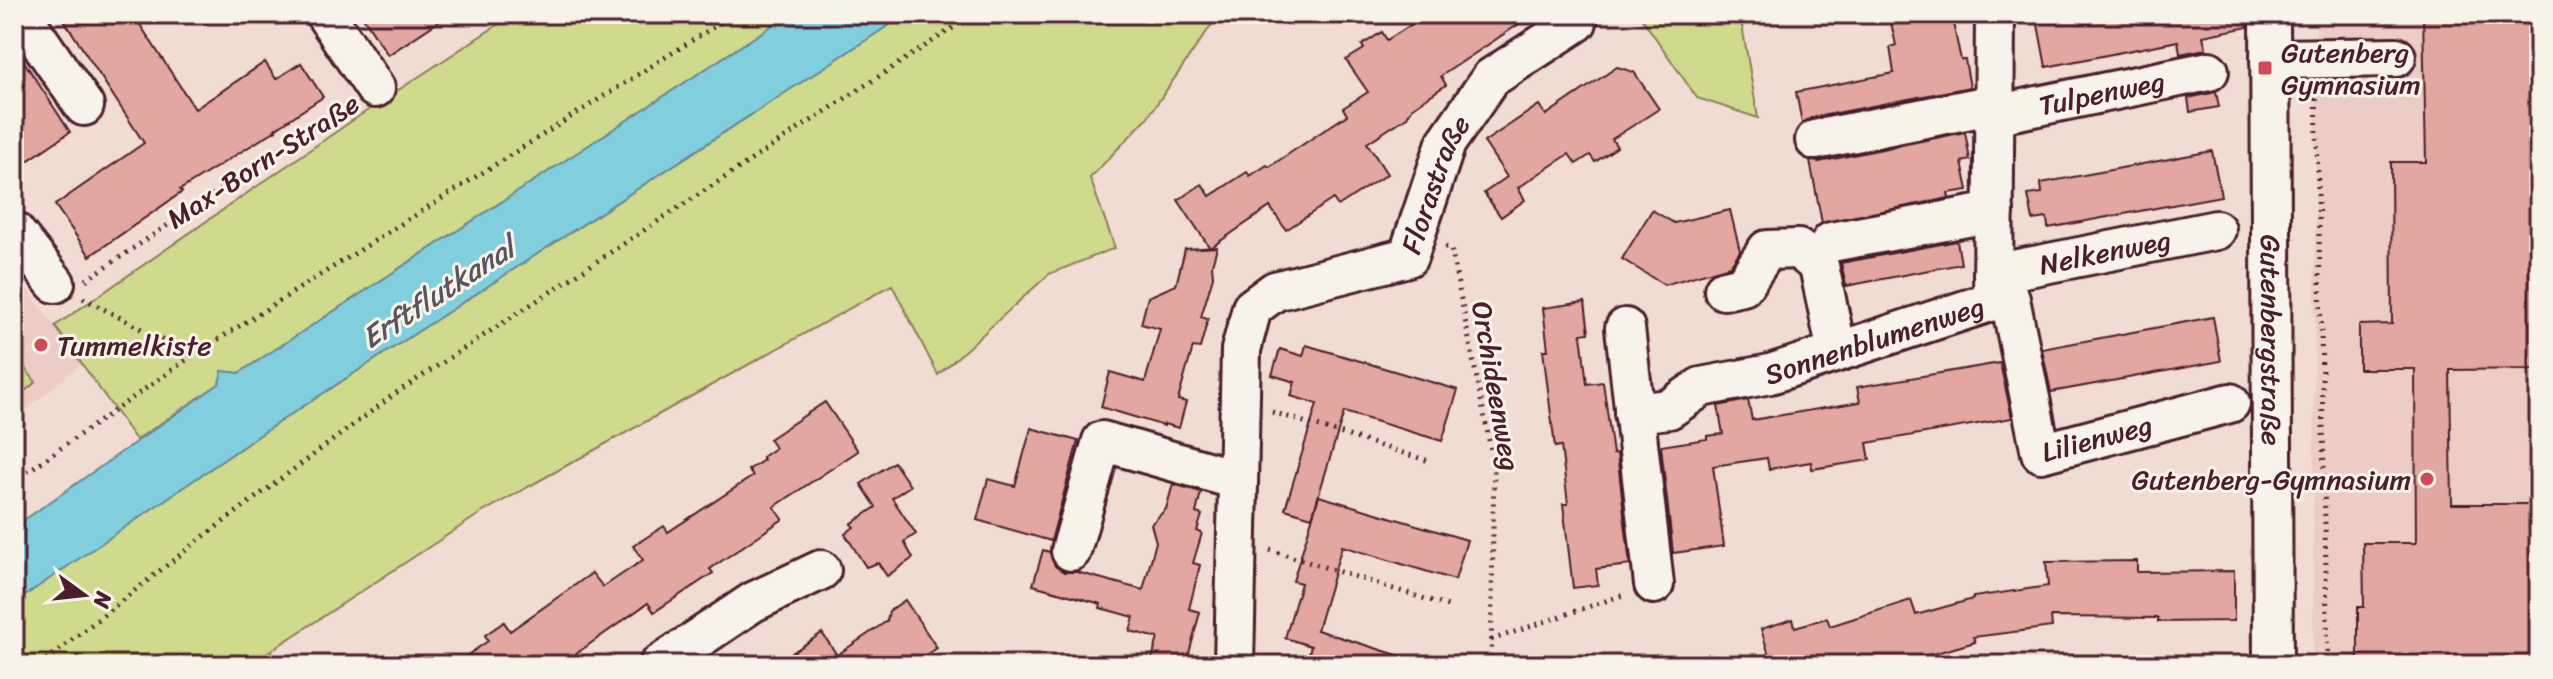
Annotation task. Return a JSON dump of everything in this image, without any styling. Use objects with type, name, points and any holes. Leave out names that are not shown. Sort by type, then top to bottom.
[{"type":"street","points":[[21,14],[84,106]]},
{"type":"street","name":"Max-Born-Straße","points":[[325,14],[375,88]]},
{"type":"street","name":"Sonnenblumenweg","points":[[1652,411],[1701,387],[1770,374],[1837,352],[1993,287],[1995,14]]},
{"type":"street","name":"Gutenbergstraße","points":[[2270,14],[2273,665]]},
{"type":"street","name":"Florastraße","points":[[1234,665],[1241,350],[1252,308],[1275,291],[1408,257],[1446,143],[1491,78],[1577,22]]},
{"type":"street","points":[[2270,59],[2396,57]]},
{"type":"street","name":"Tulpenweg","points":[[1815,140],[2209,71]]},
{"type":"street","points":[[1831,242],[1994,212]]},
{"type":"street","name":"Nelkenweg","points":[[1993,287],[2216,230]]},
{"type":"street","points":[[14,231],[67,284]]},
{"type":"street","points":[[1724,290],[1743,286],[1767,250],[1798,249],[1819,266],[1837,352]]},
{"type":"street","name":"Lilienweg","points":[[1993,287],[2010,299],[2041,453],[2230,403]]},
{"type":"street","points":[[1625,328],[1652,411],[1654,584]]},
{"type":"street","points":[[1071,551],[1102,441],[1238,480]]},
{"type":"street","points":[[659,665],[753,602],[821,570]]},
{"type":"path","points":[[14,481],[192,356],[734,14]]},
{"type":"path","points":[[40,665],[199,540],[396,393],[974,14]]},
{"type":"path","points":[[2316,58],[2328,665]]},
{"type":"path","name":"Max-Born-Straße","points":[[67,284],[375,88]]},
{"type":"path","name":"Orchideenweg","points":[[1415,235],[1451,249],[1494,465],[1491,665]]},
{"type":"path","points":[[67,284],[192,356]]},
{"type":"path","points":[[1240,402],[1432,462]]},
{"type":"path","points":[[1237,539],[1448,606]]},
{"type":"path","points":[[1491,640],[1654,584]]},
{"type":"shaded area","name":"Gutenberg-Gymnasium","points":[[2316,14],[2539,14],[2539,665],[2313,665]]},
{"type":"shaded area","name":"Tummelkiste","points":[[14,271],[82,363],[14,420]]},
{"type":"green space","points":[[514,14],[790,14],[239,373],[222,371],[219,384],[136,440],[55,326],[353,120]]},
{"type":"green space","points":[[906,14],[1219,14],[1147,118],[1090,178],[1115,248],[1049,274],[938,375],[892,285],[481,513],[249,665],[14,665],[14,603],[31,590],[276,424]]},
{"type":"green space","points":[[1639,14],[1740,14],[1758,118],[1697,98]]},
{"type":"green space","points":[[14,355],[36,382],[14,400]]},
{"type":"water","name":"Erftflutkanal","points":[[790,14],[906,14],[276,424],[14,603],[14,527],[219,384],[222,371],[239,373]]},
{"type":"building","points":[[60,14],[133,14],[195,109],[265,62],[276,79],[301,63],[323,97],[180,190],[182,192],[90,256],[55,205],[144,143]]},
{"type":"building","points":[[361,14],[450,14],[388,55]]},
{"type":"building","points":[[1428,14],[1534,14],[1441,76],[1446,85],[1413,107],[1407,117],[1367,143],[1387,174],[1338,206],[1333,199],[1286,230],[1270,207],[1210,248],[1178,200],[1202,184],[1210,196],[1247,172],[1250,176],[1267,165],[1269,167],[1347,115],[1343,108],[1368,92],[1346,60],[1382,32],[1387,40]]},
{"type":"building","points":[[1889,14],[1951,14],[1970,87],[1811,118],[1802,123],[1796,92],[1894,73],[1890,47],[1896,45]]},
{"type":"building","points":[[2036,14],[2248,14],[2248,27],[2203,36],[2206,49],[2180,54],[2178,41],[2046,67]]},
{"type":"building","points":[[2423,14],[2539,14],[2539,369],[2450,370],[2452,504],[2539,504],[2539,665],[2358,665],[2358,607],[2364,607],[2363,543],[2416,543],[2415,369],[2359,369],[2359,325],[2392,324],[2391,162],[2426,162]]},
{"type":"building","points":[[14,46],[70,132],[14,170]]},
{"type":"building","points":[[1617,67],[1634,72],[1659,109],[1612,139],[1617,147],[1595,162],[1590,155],[1576,164],[1569,154],[1518,188],[1525,200],[1501,217],[1484,193],[1507,177],[1484,142],[1539,105],[1546,115]]},
{"type":"building","points":[[2216,92],[2219,107],[2190,112],[2188,98]]},
{"type":"building","points":[[1965,132],[1970,160],[1962,162],[1968,190],[1948,193],[1949,198],[1822,223],[1810,161],[1819,162]]},
{"type":"building","points":[[2212,151],[2221,196],[2048,228],[2047,218],[2033,220],[2028,195],[2042,193],[2041,183]]},
{"type":"building","points":[[1652,210],[1674,223],[1730,210],[1740,251],[1730,266],[1664,285],[1622,259]]},
{"type":"building","points":[[1957,241],[1961,264],[1846,286],[1841,263]]},
{"type":"building","points":[[1217,247],[1212,265],[1213,277],[1201,317],[1208,319],[1200,348],[1193,347],[1178,400],[1186,402],[1179,428],[1101,407],[1110,372],[1145,382],[1160,329],[1141,324],[1148,297],[1176,285],[1185,249]]},
{"type":"building","points":[[1585,302],[1589,333],[1581,334],[1587,384],[1603,382],[1613,454],[1617,453],[1630,565],[1596,569],[1598,585],[1573,588],[1563,504],[1568,504],[1561,446],[1555,447],[1543,350],[1548,350],[1543,308]]},
{"type":"building","points":[[2213,317],[2221,361],[2051,392],[2042,349]]},
{"type":"building","points":[[1306,345],[1458,390],[1442,441],[1344,412],[1312,517],[1285,509],[1317,404],[1291,396],[1295,382],[1272,375],[1280,349],[1303,356]]},
{"type":"building","points":[[2000,363],[2012,418],[1867,443],[1870,460],[1812,469],[1811,462],[1769,469],[1767,458],[1713,466],[1724,546],[1673,553],[1661,446],[1723,434],[1718,406],[1748,400],[1752,420],[1860,402],[1857,387]]},
{"type":"building","points":[[825,402],[858,451],[774,507],[783,519],[710,569],[713,573],[654,612],[648,603],[560,665],[453,665],[488,641],[485,635],[504,622],[510,631],[592,573],[603,587],[643,560],[633,546],[664,526],[668,532],[753,476],[748,470],[775,448],[769,439]]},
{"type":"building","points":[[1031,428],[1078,441],[1051,541],[977,520],[988,479],[1015,486]]},
{"type":"building","points":[[894,462],[910,486],[892,498],[916,534],[904,542],[913,558],[887,576],[878,563],[866,567],[845,534],[854,527],[851,524],[876,507],[861,484]]},
{"type":"building","points":[[1173,484],[1201,492],[1196,513],[1202,515],[1197,531],[1202,533],[1193,563],[1200,565],[1189,609],[1200,612],[1186,665],[1150,665],[1158,638],[1130,631],[1134,617],[1100,608],[1101,604],[1033,585],[1043,550],[1050,552],[1055,566],[1064,572],[1077,572],[1143,590],[1156,542],[1151,524],[1166,509]]},
{"type":"building","points":[[1319,496],[1467,540],[1455,580],[1342,546],[1317,630],[1410,659],[1409,665],[1306,665],[1311,646],[1285,638],[1301,583],[1293,581]]},
{"type":"building","points":[[2137,561],[2137,572],[2234,571],[2234,621],[2158,622],[2158,618],[2051,617],[2052,627],[1973,637],[1975,642],[1894,665],[1772,665],[1761,629],[1793,619],[1795,627],[1827,618],[1830,626],[1911,600],[1916,615],[1973,597],[2048,586],[2046,562]]},
{"type":"building","points":[[905,600],[937,648],[912,665],[774,665],[822,633],[837,655],[887,621],[889,611]]},
{"type":"place","name":"Gutenberg Gymnasium","points":[[2265,68]]},
{"type":"place","name":"Tummelkiste","points":[[41,345]]},
{"type":"place","name":"Gutenberg-Gymnasium","points":[[2427,479]]}]
